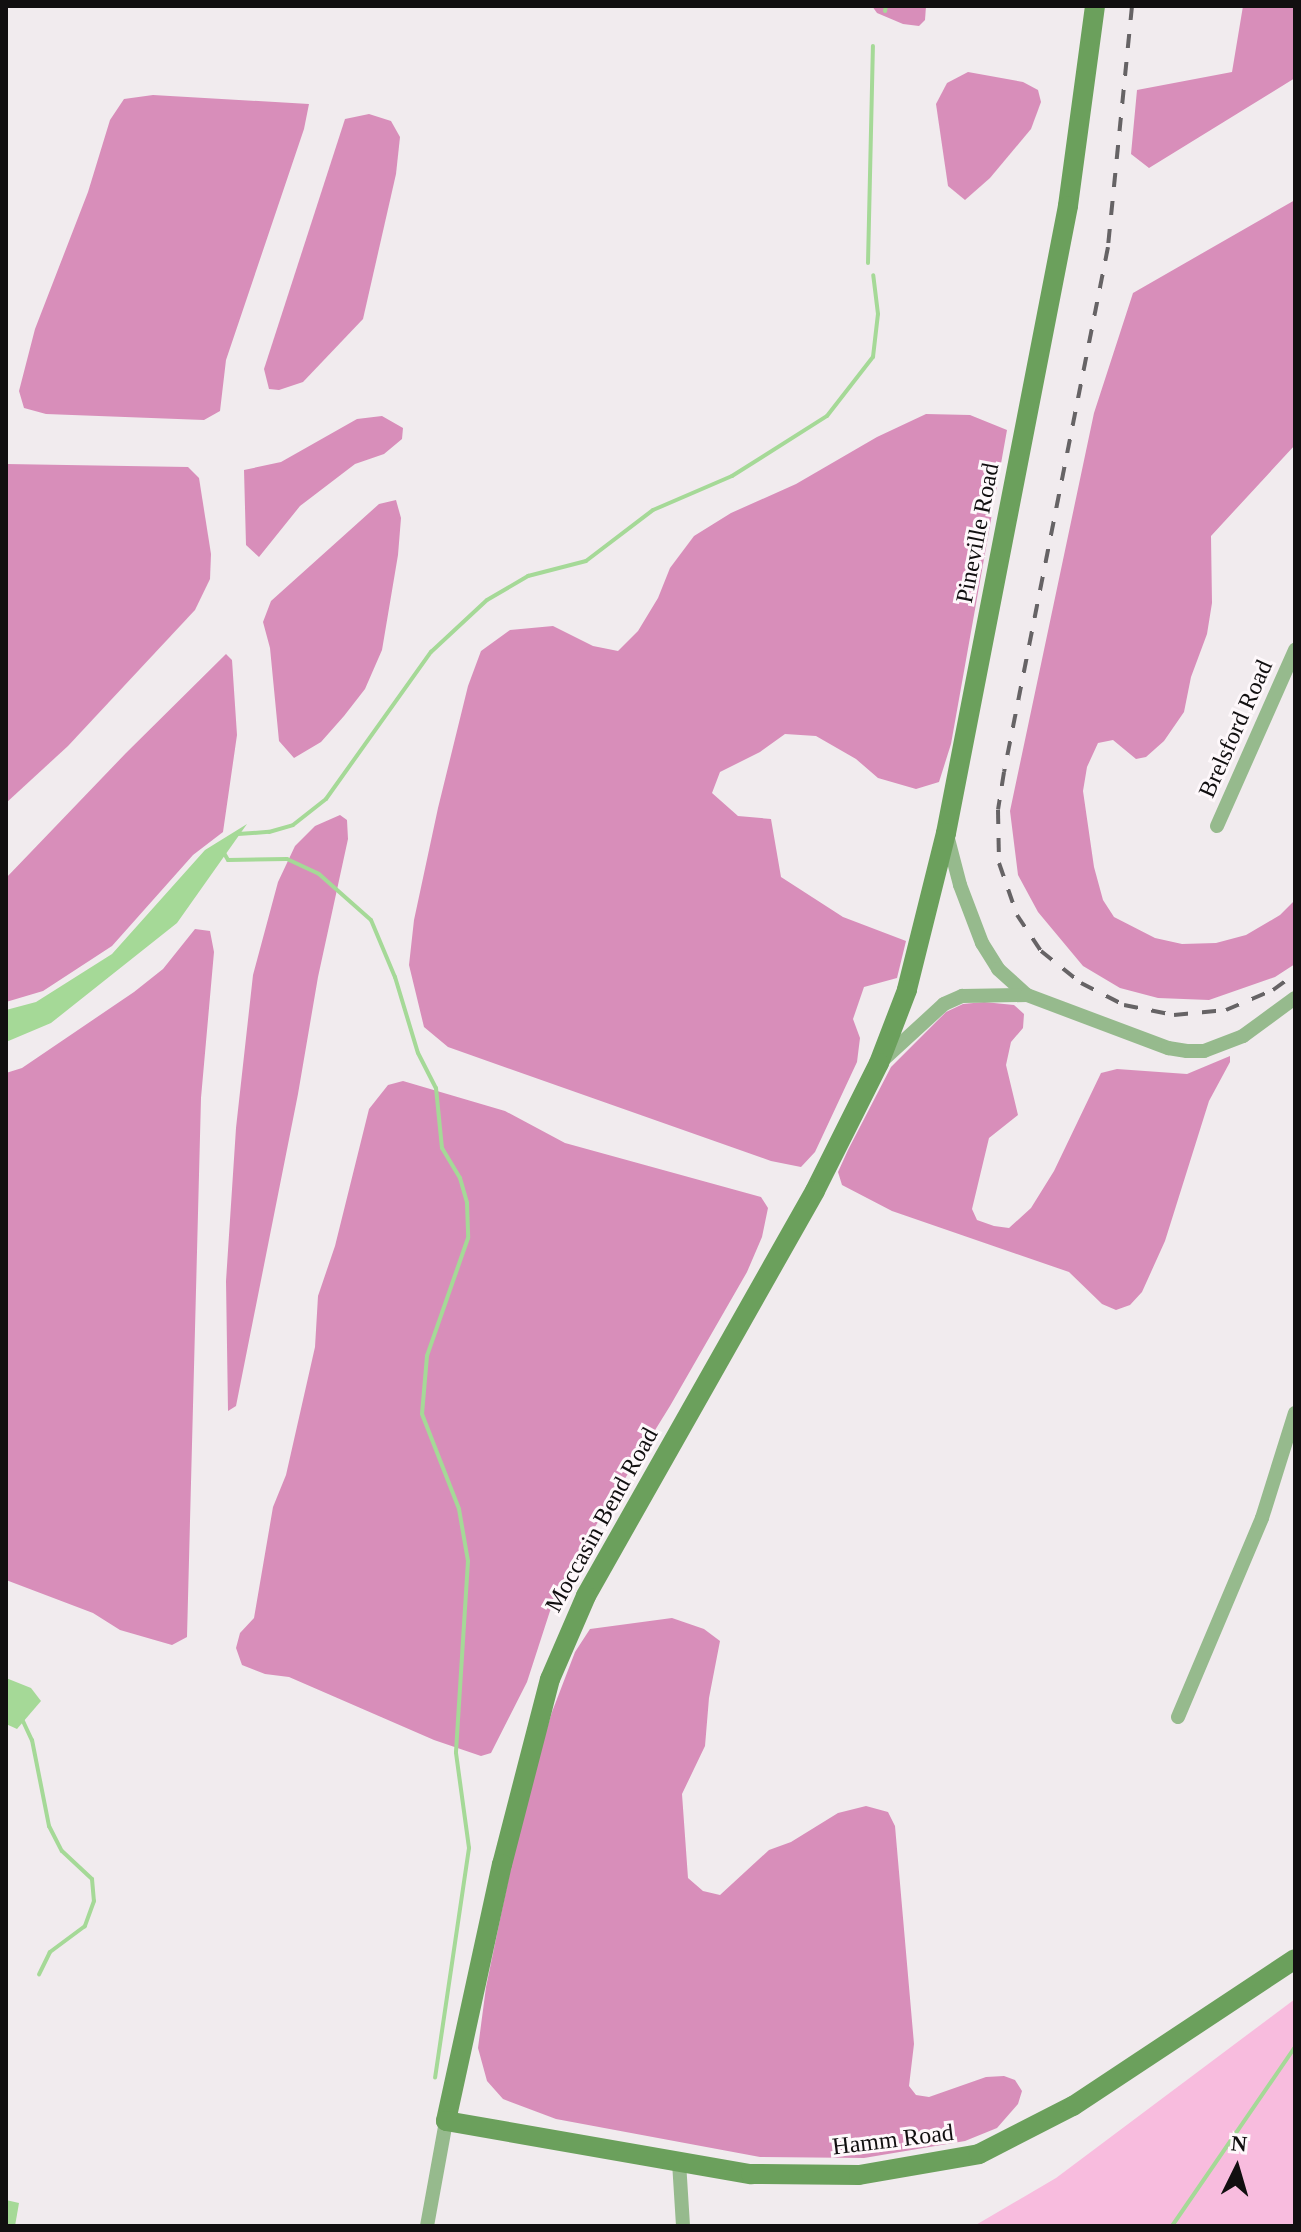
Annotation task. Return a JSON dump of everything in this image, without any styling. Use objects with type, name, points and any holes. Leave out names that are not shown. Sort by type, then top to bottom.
[{"type":"main road","name":"Pineville Road","points":[[879,1063],[907,990],[946,833],[1068,206],[1095,6]]},
{"type":"main road","name":"Moccasin Bend Road","points":[[446,2121],[502,1864],[550,1679],[586,1596],[815,1191],[879,1063]]},
{"type":"main road","name":"Hamm Road","points":[[446,2121],[751,2174],[859,2175],[979,2154],[1073,2106],[1295,1959]]},
{"type":"street","name":"Brelsford Road","points":[[1217,826],[1295,650]]},
{"type":"street","points":[[946,833],[982,943],[998,969],[1027,995],[1168,1048],[1187,1051],[1204,1051],[1243,1036],[1295,998]]},
{"type":"street","points":[[879,1063],[944,1004],[962,996],[1027,995]]},
{"type":"street","points":[[1178,1717],[1262,1518],[1295,1413]]},
{"type":"street","name":"Moccasin Bend Road","points":[[427,2226],[446,2121]]},
{"type":"street","points":[[679,2162],[683,2226]]},
{"type":"street","points":[[681,2209],[696,2226]]},
{"type":"shaded area","points":[[872,6],[926,6],[925,20],[919,26],[903,24],[877,13]]},
{"type":"shaded area","points":[[1243,6],[1295,6],[1295,78],[1149,168],[1131,154],[1137,90],[1232,72]]},
{"type":"shaded area","points":[[968,72],[1023,82],[1038,90],[1041,102],[1031,129],[990,178],[965,200],[948,186],[936,104],[947,83]]},
{"type":"shaded area","points":[[153,95],[309,104],[304,129],[226,360],[220,411],[204,420],[46,414],[24,408],[19,391],[35,329],[88,192],[110,120],[124,99]]},
{"type":"shaded area","points":[[369,114],[391,121],[400,137],[396,174],[363,319],[303,382],[279,390],[269,389],[264,369],[345,119]]},
{"type":"shaded area","points":[[1295,200],[1295,445],[1211,536],[1212,603],[1207,634],[1191,677],[1184,712],[1164,741],[1146,757],[1136,759],[1113,740],[1098,743],[1087,767],[1083,791],[1094,867],[1103,900],[1114,917],[1155,938],[1182,944],[1216,943],[1246,935],[1280,915],[1295,900],[1295,964],[1275,977],[1209,1000],[1158,998],[1120,988],[1083,966],[1038,912],[1018,875],[1010,811],[1094,413],[1133,293]]},
{"type":"shaded area","points":[[926,414],[970,415],[1007,430],[951,744],[939,782],[916,789],[878,778],[856,759],[816,736],[785,734],[760,752],[720,772],[712,793],[738,816],[771,819],[781,877],[843,917],[906,941],[897,978],[864,987],[853,1019],[860,1038],[857,1062],[815,1152],[801,1167],[771,1161],[448,1047],[424,1027],[409,965],[414,920],[438,808],[468,686],[481,651],[510,630],[553,626],[593,646],[618,651],[638,631],[658,598],[670,568],[694,536],[731,513],[796,484],[877,437]]},
{"type":"shaded area","points":[[382,416],[403,428],[402,439],[384,454],[355,464],[300,506],[259,557],[246,545],[244,470],[281,462],[357,419]]},
{"type":"shaded area","points":[[6,464],[188,467],[199,478],[211,554],[210,579],[195,610],[68,746],[6,803]]},
{"type":"shaded area","points":[[396,500],[401,518],[398,555],[382,650],[365,689],[344,716],[321,742],[294,758],[279,741],[270,648],[263,622],[271,601],[379,504]]},
{"type":"shaded area","points":[[226,654],[232,660],[237,735],[223,832],[193,855],[112,946],[43,991],[6,1002],[6,878]]},
{"type":"shaded area","points":[[340,815],[347,820],[348,839],[318,977],[236,1406],[228,1411],[226,1281],[236,1128],[253,975],[278,882],[295,846],[315,826]]},
{"type":"shaded area","points":[[247,824],[177,923],[51,1023],[6,1042],[6,1010],[36,1002],[112,954],[205,850]]},
{"type":"shaded area","points":[[195,929],[210,931],[214,952],[201,1098],[187,1637],[172,1645],[120,1630],[93,1613],[6,1580],[6,1073],[22,1068],[134,992],[163,969]]},
{"type":"shaded area","points":[[984,1002],[1014,1005],[1024,1014],[1023,1028],[1011,1042],[1006,1065],[1018,1115],[989,1138],[972,1209],[977,1220],[994,1226],[1009,1228],[1031,1208],[1054,1171],[1101,1073],[1117,1069],[1187,1074],[1230,1056],[1230,1062],[1209,1101],[1165,1241],[1142,1292],[1130,1305],[1116,1310],[1102,1304],[1069,1272],[892,1211],[842,1185],[838,1172],[891,1067],[946,1012],[963,1004]]},
{"type":"shaded area","points":[[403,1081],[505,1111],[565,1143],[761,1197],[768,1208],[762,1237],[747,1272],[670,1406],[572,1564],[550,1611],[527,1682],[491,1753],[481,1756],[434,1740],[289,1677],[265,1674],[242,1665],[236,1648],[240,1633],[254,1618],[273,1507],[286,1475],[315,1347],[318,1296],[335,1246],[369,1109],[388,1085]]},
{"type":"shaded area","points":[[672,1618],[704,1629],[720,1641],[709,1698],[705,1746],[682,1794],[688,1878],[703,1891],[720,1895],[769,1850],[791,1842],[838,1813],[866,1806],[888,1812],[895,1826],[914,2044],[909,2086],[916,2095],[929,2097],[986,2077],[1004,2076],[1015,2080],[1022,2091],[1018,2104],[997,2128],[965,2141],[864,2158],[760,2157],[556,2119],[503,2099],[487,2081],[478,2048],[486,1987],[525,1799],[552,1712],[575,1652],[590,1629]]},
{"type":"shaded area","points":[[6,1678],[31,1688],[41,1701],[17,1729],[6,1724]]},
{"type":"shaded area","points":[[1295,1999],[1295,2221],[1291,2226],[974,2226],[1056,2178]]},
{"type":"shaded area","points":[[6,2200],[19,2203],[15,2226],[6,2226]]},
{"type":"waterway","points":[[885,11],[886,6]]},
{"type":"waterway","points":[[868,263],[873,46]]},
{"type":"waterway","points":[[238,834],[269,832],[293,825],[326,799],[431,652],[487,600],[528,576],[586,561],[653,510],[732,476],[827,416],[873,357],[878,314],[873,275]]},
{"type":"waterway","points":[[224,853],[228,860],[287,859],[319,874],[371,920],[395,977],[418,1053],[436,1088],[442,1148],[460,1178],[467,1203],[468,1238],[427,1356],[422,1414],[459,1509],[468,1561],[456,1753],[469,1848],[435,2077]]},
{"type":"waterway","points":[[22,1719],[32,1740],[49,1826],[62,1851],[92,1879],[94,1901],[85,1926],[50,1952],[39,1975]]},
{"type":"waterway","points":[[1172,2226],[1295,2047]]},
{"type":"railway","points":[[1132,6],[1108,247],[1004,772],[998,810],[999,863],[1017,915],[1041,951],[1081,983],[1124,1005],[1174,1015],[1226,1010],[1273,990],[1295,974]]}]
